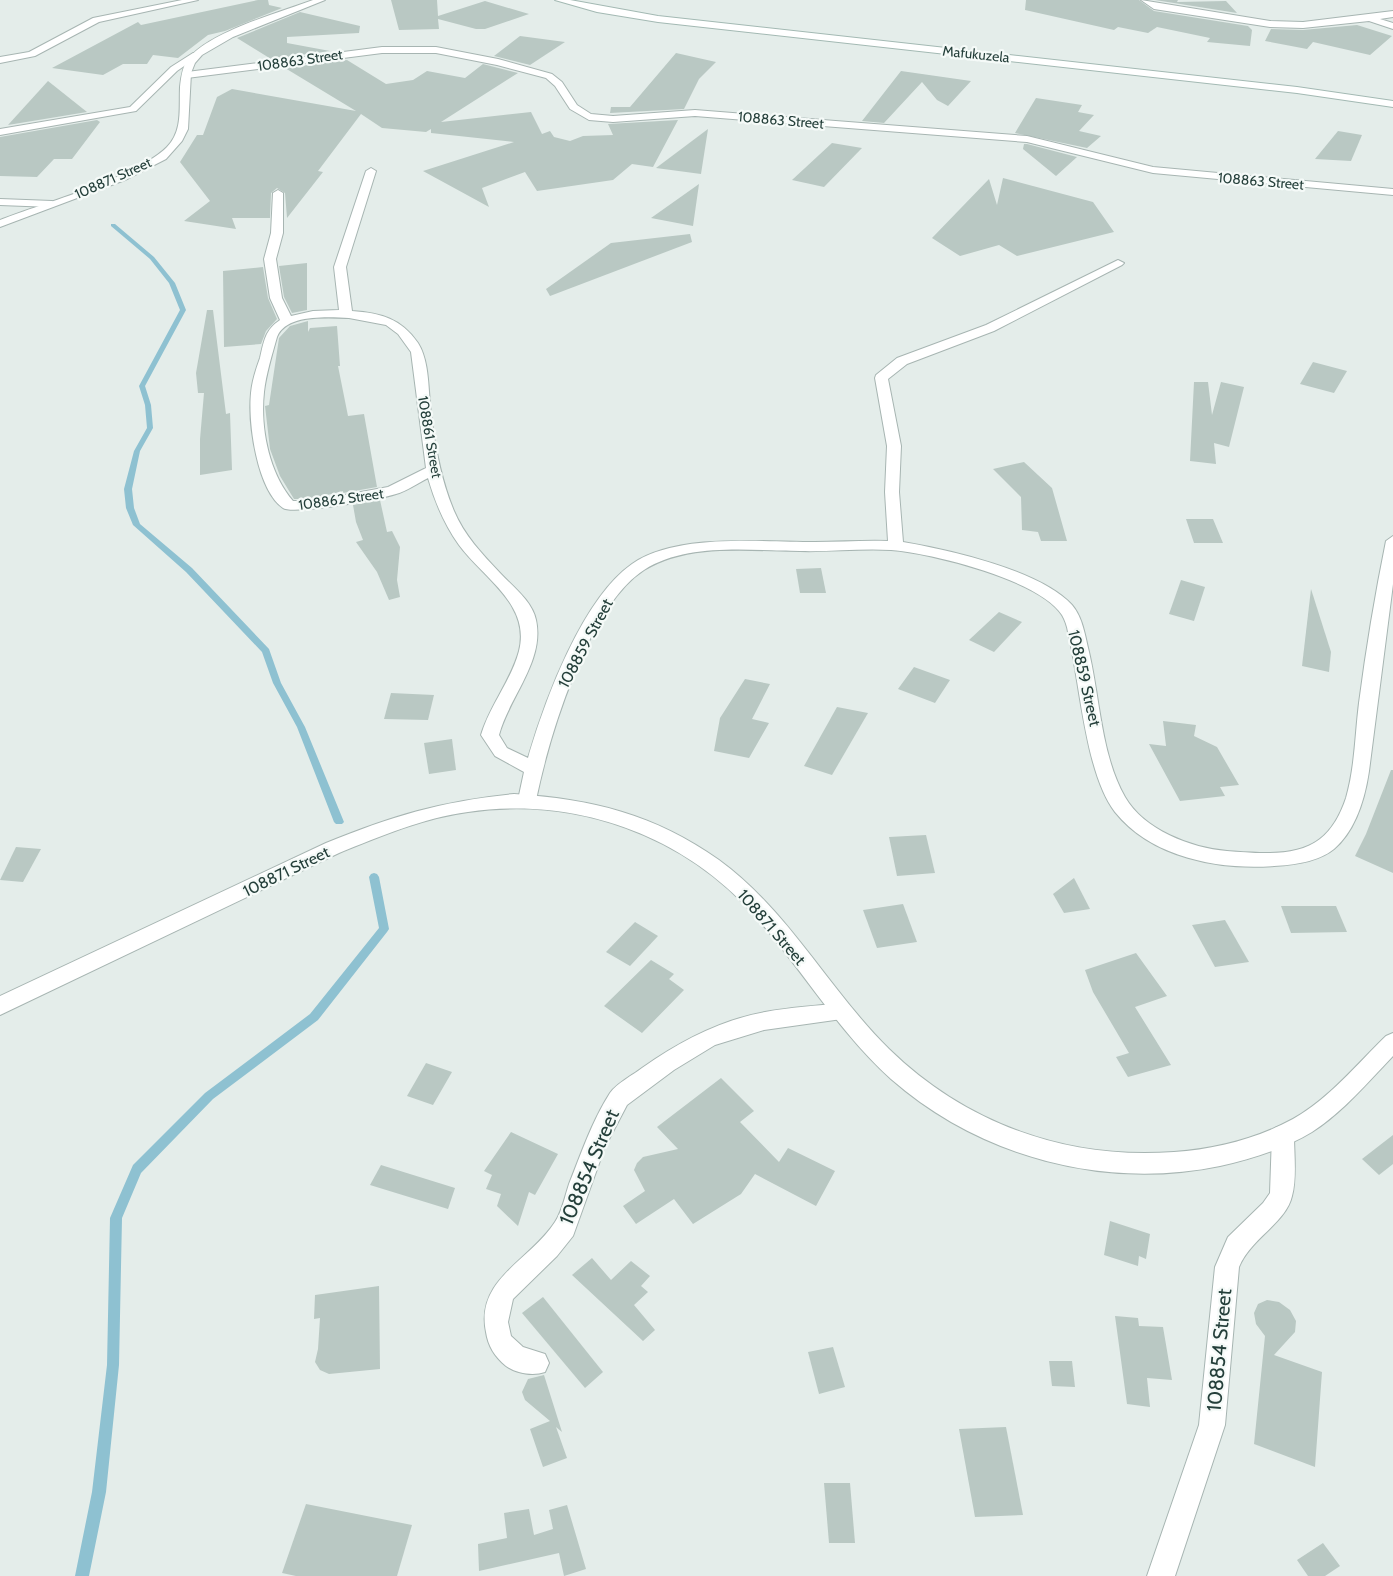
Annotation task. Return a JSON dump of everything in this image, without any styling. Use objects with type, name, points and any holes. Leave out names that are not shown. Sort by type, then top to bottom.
[{"type":"street","points":[[0,60],[32,54],[96,20],[194,0]]},
{"type":"street","points":[[0,132],[48,122],[133,110],[174,69],[196,55],[234,33],[321,0]]},
{"type":"street","name":"Mafukuzela","points":[[559,0],[658,19],[1297,90],[1393,104]]},
{"type":"street","points":[[1145,0],[1154,6],[1270,24],[1303,25],[1393,14]]},
{"type":"street","points":[[1370,18],[1393,26]]},
{"type":"street","name":"108863 Street","points":[[187,75],[382,50],[436,50],[498,62],[549,76],[559,84],[573,108],[589,117],[613,119],[668,114],[705,114],[1027,139],[1153,170],[1393,192]]},
{"type":"street","name":"108871 Street","points":[[2,225],[136,171],[171,148],[184,128],[187,75],[190,63],[196,55]]},
{"type":"street","points":[[278,193],[277,232],[270,259],[276,298],[287,321],[300,317],[346,314],[340,267],[371,171]]},
{"type":"street","points":[[0,202],[52,204]]},
{"type":"street","points":[[896,546],[892,492],[894,446],[881,378],[902,361],[990,328],[1118,263]]},
{"type":"street","name":"108861 Street","points":[[346,314],[366,315],[387,321],[408,337],[417,352],[433,470],[448,516],[479,559],[523,607],[528,620],[529,639],[524,667],[500,706],[490,735],[501,752],[531,768]]},
{"type":"street","name":"108862 Street","points":[[287,321],[275,328],[271,336],[257,397],[258,426],[268,471],[282,499],[290,506],[297,507],[373,496],[393,492],[433,470]]},
{"type":"street","name":"108859 Street","points":[[527,800],[531,768],[562,685],[598,611],[620,582],[639,566],[669,554],[710,547],[896,546],[968,560],[1048,593],[1068,610],[1077,634],[1107,776],[1120,805],[1140,825],[1176,847],[1214,859],[1296,858],[1326,846],[1344,822],[1356,795],[1373,661],[1393,541]]},
{"type":"street","name":"108871 Street","points":[[0,1006],[359,835],[429,813],[479,804],[527,800],[596,810],[633,821],[674,838],[711,863],[759,907],[842,1011],[873,1046],[915,1087],[957,1114],[1003,1136],[1058,1154],[1110,1163],[1170,1164],[1224,1156],[1283,1136],[1322,1112],[1393,1042]]},
{"type":"street","name":"108854 Street","points":[[536,1363],[516,1358],[500,1342],[496,1322],[503,1293],[549,1248],[565,1228],[595,1145],[619,1098],[666,1063],[709,1038],[764,1021],[842,1011]]},
{"type":"street","name":"108854 Street","points":[[1161,1576],[1212,1425],[1227,1267],[1236,1245],[1271,1211],[1281,1196],[1283,1136]]},
{"type":"building","points":[[258,0],[268,0],[269,5],[282,8],[225,31],[208,35],[178,58],[153,55],[147,64],[123,64],[103,75],[52,68],[138,22],[141,25]]},
{"type":"building","points":[[391,0],[437,0],[438,16],[485,1],[529,14],[485,29],[476,29],[438,19],[439,29],[399,30]]},
{"type":"building","points":[[1026,0],[1139,0],[1154,11],[1248,26],[1252,30],[1250,46],[1207,42],[1210,38],[1157,27],[1148,33],[1118,27],[1114,30],[1025,10]]},
{"type":"building","points":[[1155,0],[1226,1],[1237,13]]},
{"type":"building","points":[[300,12],[360,26],[359,33],[287,37],[287,43],[330,51],[271,59],[237,38]]},
{"type":"building","points":[[1357,25],[1392,36],[1370,55],[1313,42],[1307,49],[1265,41],[1271,29],[1303,30]]},
{"type":"building","points":[[520,36],[565,42],[530,65],[494,56]]},
{"type":"building","points":[[676,53],[716,62],[699,79],[684,109],[610,113],[611,107],[630,107]]},
{"type":"building","points":[[347,60],[386,84],[413,80],[427,71],[465,78],[483,64],[518,73],[441,122],[531,112],[542,134],[550,131],[554,137],[570,141],[583,136],[613,135],[608,124],[678,120],[653,167],[632,164],[613,180],[537,191],[525,172],[482,188],[489,207],[423,171],[514,142],[431,133],[431,129],[426,132],[382,128],[361,114],[318,171],[323,172],[287,218],[285,193],[277,188],[271,193],[270,218],[232,218],[236,229],[184,221],[210,201],[180,162],[197,135],[203,135],[217,97],[232,89],[356,111],[285,68]]},
{"type":"building","points":[[901,71],[971,81],[948,106],[937,100],[922,82],[884,123],[862,121]]},
{"type":"building","points":[[48,81],[87,112],[8,125]]},
{"type":"building","points":[[1036,98],[1082,105],[1078,112],[1094,115],[1079,131],[1101,136],[1087,148],[1015,133]]},
{"type":"building","points":[[97,120],[100,122],[72,159],[54,159],[37,177],[0,176],[0,137]]},
{"type":"building","points":[[708,129],[701,174],[656,168]]},
{"type":"building","points":[[1338,131],[1362,135],[1351,161],[1315,159]]},
{"type":"building","points":[[832,143],[862,148],[824,187],[792,180]]},
{"type":"building","points":[[1024,144],[1077,157],[1056,176],[1023,149]]},
{"type":"building","points":[[1003,178],[1093,202],[1114,232],[1017,256],[999,245],[960,256],[932,238],[989,179],[997,205]]},
{"type":"building","points":[[699,184],[693,226],[651,218]]},
{"type":"building","points":[[690,234],[692,242],[550,296],[546,289],[611,243]]},
{"type":"building","points":[[307,263],[307,310],[292,313],[284,297],[279,266]]},
{"type":"building","points":[[263,267],[268,298],[277,319],[266,331],[261,344],[224,347],[223,271]]},
{"type":"building","points":[[207,310],[213,310],[226,414],[230,413],[232,470],[200,475],[204,393],[198,393],[196,373]]},
{"type":"building","points":[[308,321],[308,332],[310,328],[337,326],[340,366],[338,366],[348,416],[364,414],[377,487],[343,493],[343,491],[312,499],[294,499],[280,476],[270,449],[265,406],[269,405],[279,338],[290,326]]},
{"type":"building","points":[[1313,362],[1347,371],[1334,393],[1300,384]]},
{"type":"building","points":[[1194,382],[1208,382],[1212,415],[1221,382],[1244,387],[1229,447],[1214,443],[1216,464],[1190,461]]},
{"type":"building","points":[[1024,462],[1052,488],[1067,541],[1041,541],[1038,532],[1022,530],[1021,497],[993,469]]},
{"type":"building","points":[[380,500],[387,532],[392,531],[400,547],[397,580],[400,597],[389,600],[377,572],[356,542],[363,540],[353,505]]},
{"type":"building","points":[[1186,519],[1213,519],[1223,543],[1194,543]]},
{"type":"building","points":[[821,568],[826,593],[800,593],[796,569]]},
{"type":"building","points":[[1181,580],[1205,587],[1194,621],[1169,614]]},
{"type":"building","points":[[1311,589],[1331,652],[1329,672],[1302,666]]},
{"type":"building","points":[[999,612],[1022,622],[994,652],[969,640]]},
{"type":"building","points":[[914,667],[950,680],[935,703],[898,689]]},
{"type":"building","points":[[745,679],[770,684],[752,719],[769,723],[749,758],[714,751],[720,718]]},
{"type":"building","points":[[391,693],[434,695],[428,720],[384,719]]},
{"type":"building","points":[[837,707],[868,713],[832,775],[804,766]]},
{"type":"building","points":[[1163,721],[1196,725],[1194,736],[1217,747],[1239,785],[1220,787],[1225,796],[1180,801],[1149,744],[1166,746]]},
{"type":"building","points":[[452,739],[456,770],[429,774],[424,743]]},
{"type":"building","points":[[1391,770],[1393,770],[1393,873],[1355,856]]},
{"type":"building","points":[[926,835],[935,873],[897,876],[889,837]]},
{"type":"building","points":[[16,847],[41,849],[23,882],[0,880]]},
{"type":"building","points":[[1074,878],[1090,909],[1064,913],[1053,894]]},
{"type":"building","points":[[903,904],[917,942],[877,948],[863,910]]},
{"type":"building","points":[[1281,906],[1336,906],[1347,932],[1291,933]]},
{"type":"building","points":[[1225,920],[1249,962],[1215,967],[1192,925]]},
{"type":"building","points":[[635,922],[658,936],[630,966],[606,952]]},
{"type":"building","points":[[1136,953],[1167,996],[1135,1007],[1171,1065],[1128,1077],[1116,1057],[1129,1053],[1093,992],[1085,970]]},
{"type":"building","points":[[651,960],[674,974],[669,979],[684,990],[642,1033],[604,1006]]},
{"type":"building","points":[[426,1063],[452,1072],[433,1105],[407,1096]]},
{"type":"building","points":[[721,1078],[754,1111],[740,1122],[779,1162],[788,1148],[835,1171],[816,1206],[755,1174],[741,1194],[693,1224],[674,1199],[636,1224],[623,1206],[645,1191],[634,1170],[637,1163],[643,1157],[678,1149],[657,1127]]},
{"type":"building","points":[[511,1132],[558,1154],[535,1195],[529,1192],[518,1226],[497,1206],[501,1194],[486,1189],[492,1175],[484,1171]]},
{"type":"building","points":[[1393,1135],[1393,1164],[1379,1175],[1362,1159]]},
{"type":"building","points":[[381,1165],[455,1188],[448,1209],[370,1185]]},
{"type":"building","points":[[1110,1221],[1150,1234],[1146,1259],[1139,1256],[1138,1266],[1104,1255]]},
{"type":"building","points":[[592,1258],[611,1280],[631,1261],[650,1276],[641,1286],[648,1292],[634,1305],[655,1330],[643,1341],[572,1275]]},
{"type":"building","points":[[379,1286],[380,1369],[329,1374],[320,1370],[315,1362],[320,1318],[314,1319],[315,1295]]},
{"type":"building","points":[[543,1297],[603,1372],[585,1388],[522,1313]]},
{"type":"building","points":[[1267,1300],[1279,1302],[1290,1310],[1296,1321],[1295,1332],[1274,1355],[1322,1372],[1315,1467],[1254,1444],[1265,1336],[1256,1324],[1254,1313],[1258,1304]]},
{"type":"building","points":[[1115,1316],[1138,1318],[1139,1326],[1163,1327],[1172,1380],[1147,1378],[1150,1407],[1127,1404]]},
{"type":"building","points":[[833,1347],[845,1387],[819,1394],[808,1352]]},
{"type":"building","points":[[1049,1361],[1072,1361],[1075,1387],[1052,1386]]},
{"type":"building","points":[[544,1375],[562,1432],[556,1427],[567,1458],[543,1467],[530,1429],[550,1421],[525,1400],[522,1392],[528,1379]]},
{"type":"building","points":[[1006,1427],[1023,1515],[975,1517],[959,1429]]},
{"type":"building","points":[[824,1483],[850,1483],[855,1543],[829,1543]]},
{"type":"building","points":[[306,1504],[412,1525],[397,1576],[296,1576],[282,1573]]},
{"type":"building","points":[[567,1505],[586,1569],[564,1576],[559,1553],[479,1571],[478,1544],[507,1538],[504,1513],[529,1509],[534,1535],[553,1529],[549,1510]]},
{"type":"building","points":[[1323,1543],[1340,1566],[1325,1576],[1308,1576],[1297,1560]]},
{"type":"waterway","points":[[113,225],[152,258],[172,283],[183,310],[142,386],[148,405],[150,428],[137,451],[128,489],[130,508],[137,525],[189,570],[266,651],[277,683],[301,727],[339,822]]},
{"type":"waterway","points":[[82,1576],[99,1492],[113,1365],[116,1218],[137,1169],[209,1096],[314,1017],[384,929],[374,877]]}]
